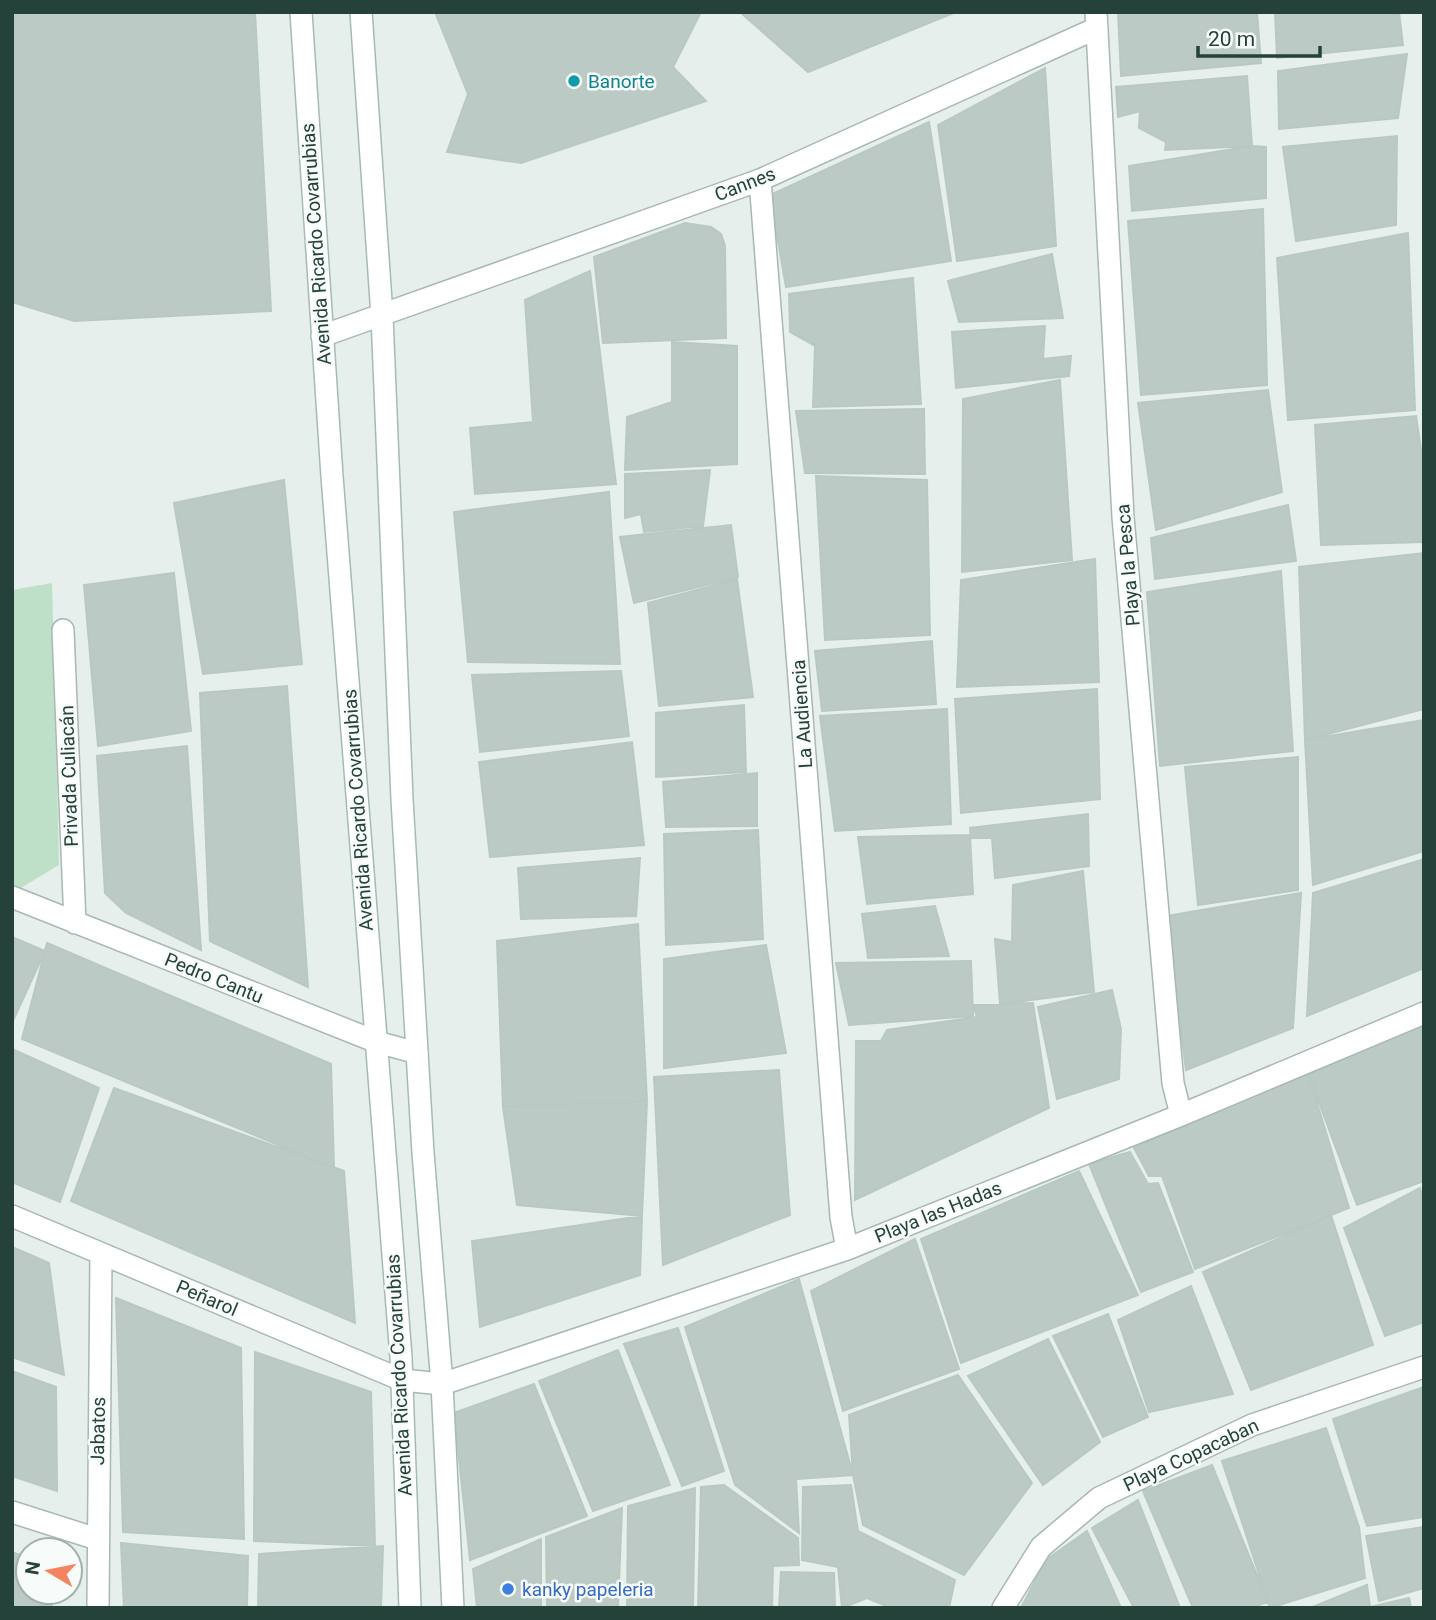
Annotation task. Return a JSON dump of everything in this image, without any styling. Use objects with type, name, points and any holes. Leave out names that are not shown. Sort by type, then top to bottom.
[{"type":"street","name":"Avenida Ricardo Covarrubias","points":[[301,12],[322,336],[402,1380],[410,1608]]},
{"type":"street","name":"Avenida Ricardo Covarrubias","points":[[361,12],[382,316],[390,563],[417,1054],[442,1384],[453,1608]]},
{"type":"street","name":"Cannes","points":[[322,336],[760,180],[1096,20]]},
{"type":"street","name":"Playa la Pesca","points":[[1096,20],[1123,517],[1172,1083],[1181,1115]]},
{"type":"street","name":"La Audiencia","points":[[760,180],[839,1189],[847,1249]]},
{"type":"street","name":"Privada Culiacán","points":[[63,629],[75,923]]},
{"type":"street","name":"Pedro Cantu","points":[[12,897],[377,1042],[417,1054]]},
{"type":"street","name":"Playa las Hadas","points":[[442,1384],[847,1249],[1181,1115],[1424,1013]]},
{"type":"street","name":"Peñarol","points":[[12,1216],[402,1380]]},
{"type":"street","name":"Jabatos","points":[[98,1608],[101,1254]]},
{"type":"street","name":"Playa Copacaban","points":[[1003,1608],[1041,1548],[1099,1498],[1252,1425],[1424,1367]]},
{"type":"street","points":[[402,1380],[442,1384]]},
{"type":"street","points":[[12,1512],[97,1539]]},
{"type":"green space","points":[[52,583],[59,865],[19,889],[12,886],[12,590]]},
{"type":"building","points":[[12,12],[255,12],[271,311],[74,321],[12,302]]},
{"type":"building","name":"Banorte","points":[[435,12],[701,12],[673,67],[706,101],[521,163],[447,152],[468,94]]},
{"type":"building","points":[[740,12],[956,12],[808,72]]},
{"type":"building","points":[[1118,12],[1257,12],[1261,63],[1121,76]]},
{"type":"building","points":[[1275,12],[1399,12],[1403,45],[1277,58]]},
{"type":"building","points":[[1407,54],[1398,118],[1279,129],[1278,71]]},
{"type":"building","points":[[1045,68],[1056,246],[957,261],[938,125]]},
{"type":"building","points":[[1247,76],[1252,146],[1165,150],[1166,142],[1139,128],[1140,111],[1118,117],[1116,87]]},
{"type":"building","points":[[929,122],[951,261],[786,287],[770,195]]},
{"type":"building","points":[[1397,136],[1396,225],[1296,241],[1283,147]]},
{"type":"building","points":[[1252,146],[1266,147],[1266,198],[1132,211],[1129,166]]},
{"type":"building","points":[[1263,209],[1267,385],[1141,395],[1128,221]]},
{"type":"building","points":[[685,223],[711,227],[721,234],[725,246],[726,338],[603,343],[594,257]]},
{"type":"building","points":[[1408,233],[1415,410],[1288,420],[1277,258]]},
{"type":"building","points":[[1052,254],[1063,318],[959,322],[948,281]]},
{"type":"building","points":[[590,271],[616,484],[475,494],[470,428],[533,422],[525,300]]},
{"type":"building","points":[[913,278],[921,404],[813,407],[815,346],[790,332],[789,294]]},
{"type":"building","points":[[1045,326],[1043,359],[1071,356],[1069,376],[956,388],[952,332]]},
{"type":"building","points":[[672,342],[737,346],[737,464],[625,470],[627,417],[672,402]]},
{"type":"building","points":[[1060,380],[1072,560],[962,572],[963,399]]},
{"type":"building","points":[[1268,390],[1282,492],[1156,530],[1138,403]]},
{"type":"building","points":[[924,409],[925,474],[805,473],[796,411]]},
{"type":"building","points":[[1416,416],[1424,470],[1424,542],[1321,545],[1315,425]]},
{"type":"building","points":[[710,470],[703,526],[644,532],[641,514],[625,518],[625,474]]},
{"type":"building","points":[[816,476],[927,480],[930,635],[825,640]]},
{"type":"building","points":[[284,480],[302,664],[203,674],[174,503]]},
{"type":"building","points":[[609,492],[620,664],[468,662],[454,512]]},
{"type":"building","points":[[1288,505],[1296,561],[1155,579],[1151,538]]},
{"type":"building","points":[[731,525],[738,577],[634,603],[620,537]]},
{"type":"building","points":[[1424,553],[1424,709],[1305,740],[1299,567]]},
{"type":"building","points":[[1095,559],[1099,682],[957,687],[961,580]]},
{"type":"building","points":[[1281,571],[1293,751],[1160,766],[1147,592]]},
{"type":"building","points":[[174,573],[191,731],[98,746],[84,585]]},
{"type":"building","points":[[737,579],[753,697],[659,706],[648,603]]},
{"type":"building","points":[[932,641],[936,704],[822,711],[815,651]]},
{"type":"building","points":[[621,671],[629,736],[480,752],[472,675]]},
{"type":"building","points":[[287,686],[308,987],[210,941],[200,693]]},
{"type":"building","points":[[1097,689],[1100,799],[961,813],[955,699]]},
{"type":"building","points":[[744,705],[746,772],[656,777],[656,713]]},
{"type":"building","points":[[947,709],[951,824],[835,831],[820,716]]},
{"type":"building","points":[[1424,720],[1424,851],[1313,885],[1305,740]]},
{"type":"building","points":[[632,742],[644,845],[490,857],[479,762]]},
{"type":"building","points":[[187,746],[201,950],[126,913],[105,893],[97,756]]},
{"type":"building","points":[[1298,757],[1298,890],[1198,905],[1185,767]]},
{"type":"building","points":[[757,773],[757,826],[666,827],[663,782]]},
{"type":"building","points":[[1088,814],[1089,866],[995,878],[992,838],[971,838],[970,828]]},
{"type":"building","points":[[758,830],[763,939],[666,945],[664,834]]},
{"type":"building","points":[[970,835],[973,894],[867,904],[858,837]]},
{"type":"building","points":[[640,858],[636,916],[521,919],[518,868]]},
{"type":"building","points":[[1424,859],[1424,968],[1307,1016],[1313,893]]},
{"type":"building","points":[[1083,871],[1094,992],[1000,1004],[995,939],[1012,942],[1013,885]]},
{"type":"building","points":[[1301,893],[1293,1028],[1186,1070],[1166,916]]},
{"type":"building","points":[[935,906],[949,956],[868,958],[862,914]]},
{"type":"building","points":[[638,924],[647,1101],[503,1107],[497,941]]},
{"type":"building","points":[[12,937],[45,951],[12,1023]]},
{"type":"building","points":[[47,943],[331,1064],[334,1168],[22,1039]]},
{"type":"building","points":[[766,945],[786,1053],[664,1068],[664,959]]},
{"type":"building","points":[[971,961],[973,1016],[849,1025],[836,963]]},
{"type":"building","points":[[1112,990],[1121,1029],[1119,1079],[1057,1099],[1038,1007]]},
{"type":"building","points":[[1033,1003],[1049,1108],[855,1200],[856,1041],[881,1041],[887,1030],[977,1017],[973,1005]]},
{"type":"building","points":[[1424,1020],[1424,1181],[1357,1205],[1307,1070]]},
{"type":"building","points":[[12,1049],[99,1088],[60,1202],[12,1182]]},
{"type":"building","points":[[779,1070],[790,1215],[663,1265],[654,1077]]},
{"type":"building","points":[[1307,1070],[1349,1208],[1195,1269],[1162,1176],[1149,1176],[1134,1148]]},
{"type":"building","points":[[114,1088],[344,1171],[355,1323],[71,1201]]},
{"type":"building","points":[[647,1101],[642,1216],[517,1205],[503,1107]]},
{"type":"building","points":[[1130,1152],[1148,1184],[1158,1183],[1193,1272],[1141,1292],[1089,1164]]},
{"type":"building","points":[[1079,1171],[1138,1295],[961,1363],[921,1239]]},
{"type":"building","points":[[1420,1188],[1424,1203],[1424,1322],[1385,1336],[1344,1228]]},
{"type":"building","points":[[1331,1215],[1373,1345],[1251,1390],[1203,1272]]},
{"type":"building","points":[[642,1216],[640,1275],[480,1327],[472,1241]]},
{"type":"building","points":[[915,1239],[959,1369],[843,1411],[811,1291]]},
{"type":"building","points":[[12,1247],[49,1263],[64,1375],[12,1357]]},
{"type":"building","points":[[799,1279],[853,1475],[796,1479],[799,1533],[735,1485],[685,1327]]},
{"type":"building","points":[[1191,1286],[1233,1394],[1149,1412],[1118,1320]]},
{"type":"building","points":[[116,1298],[241,1348],[244,1539],[123,1532]]},
{"type":"building","points":[[1108,1314],[1148,1417],[1103,1437],[1053,1336]]},
{"type":"building","points":[[678,1328],[724,1471],[682,1486],[624,1344]]},
{"type":"building","points":[[1048,1339],[1100,1442],[1043,1485],[968,1376]]},
{"type":"building","points":[[618,1350],[670,1485],[593,1511],[539,1381]]},
{"type":"building","points":[[255,1352],[371,1392],[375,1546],[254,1541]]},
{"type":"building","points":[[12,1371],[56,1387],[57,1491],[12,1476]]},
{"type":"building","points":[[958,1375],[1032,1483],[964,1575],[863,1525],[853,1475],[849,1415]]},
{"type":"building","points":[[534,1384],[587,1516],[470,1560],[454,1413]]},
{"type":"building","points":[[1424,1387],[1424,1517],[1367,1526],[1333,1419]]},
{"type":"building","points":[[1326,1428],[1359,1527],[1365,1578],[1270,1608],[1222,1461]]},
{"type":"building","points":[[1212,1465],[1268,1602],[1250,1608],[1193,1608],[1143,1491]]},
{"type":"building","points":[[724,1485],[798,1538],[799,1565],[773,1566],[772,1608],[698,1608],[701,1487]]},
{"type":"building","points":[[851,1485],[858,1531],[955,1580],[949,1608],[891,1608],[867,1598],[842,1608],[838,1567],[802,1560],[803,1487]]},
{"type":"building","points":[[695,1488],[693,1608],[627,1608],[628,1506]]},
{"type":"building","points":[[1138,1500],[1180,1608],[1134,1608],[1092,1528]]},
{"type":"building","points":[[622,1508],[618,1608],[547,1608],[546,1537]]},
{"type":"building","points":[[1424,1527],[1424,1588],[1379,1601],[1366,1536]]},
{"type":"building","points":[[1087,1531],[1121,1608],[1021,1608],[1046,1560]]},
{"type":"building","name":"kanky papeleria","points":[[541,1539],[541,1608],[477,1608],[473,1569]]},
{"type":"building","points":[[121,1543],[248,1556],[247,1608],[124,1608]]},
{"type":"building","points":[[383,1546],[381,1608],[258,1608],[259,1554]]},
{"type":"building","points":[[12,1552],[14,1606],[52,1608],[12,1608]]},
{"type":"building","points":[[781,1572],[834,1573],[835,1608],[779,1608]]},
{"type":"building","points":[[1367,1585],[1370,1607],[1409,1598],[1411,1608],[1310,1608]]},
{"type":"place","name":"Banorte","points":[[574,81]]},
{"type":"place","name":"kanky papeleria","points":[[508,1589]]}]
